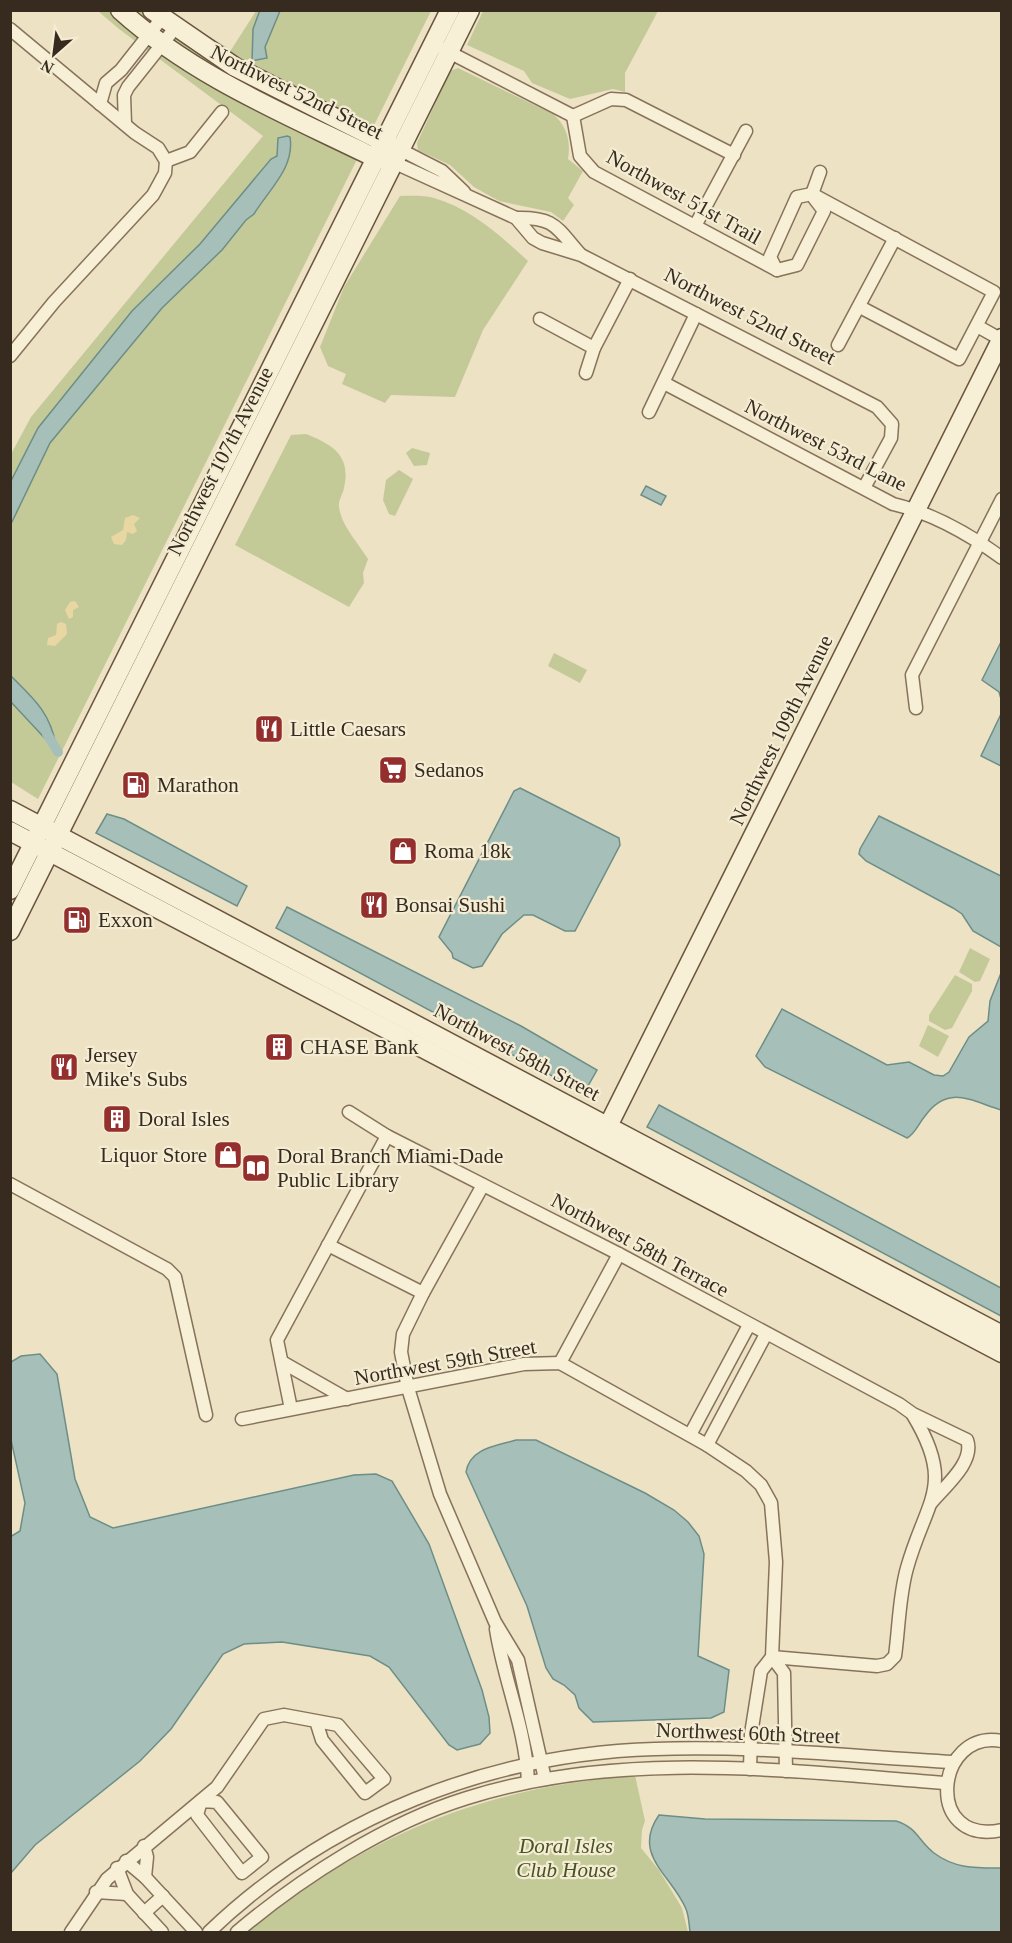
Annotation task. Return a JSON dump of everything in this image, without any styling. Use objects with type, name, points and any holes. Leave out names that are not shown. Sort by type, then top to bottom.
[{"type":"street","name":"Northwest 52nd Street","points":[[120,10],[156,39],[222,82],[389,153],[442,171],[465,193],[516,218],[546,220],[560,230],[581,255]]},
{"type":"street","name":"Northwest 107th Avenue","points":[[10,931],[46,840],[389,153],[433,44],[450,10]]},
{"type":"street","name":"Northwest 107th Avenue","points":[[389,153],[450,52],[471,10]]},
{"type":"street","name":"Northwest 52nd Street","points":[[163,19],[235,67],[389,153]]},
{"type":"street","points":[[100,104],[109,103],[126,91],[156,39],[163,19]]},
{"type":"street","points":[[10,29],[100,104],[158,148],[166,167]]},
{"type":"street","points":[[100,104],[111,80],[156,39]]},
{"type":"street","points":[[433,44],[573,116],[611,99],[626,100],[734,155]]},
{"type":"street","points":[[77,84],[111,80],[126,91]]},
{"type":"street","points":[[125,124],[126,91]]},
{"type":"street","points":[[10,356],[54,303],[153,195],[166,167],[190,152],[222,112]]},
{"type":"street","name":"Northwest 51st Trail","points":[[573,116],[580,156],[594,172],[777,270]]},
{"type":"street","points":[[695,226],[746,131]]},
{"type":"street","points":[[812,194],[820,172]]},
{"type":"street","points":[[812,194],[824,211],[797,265],[777,270],[770,257],[797,197],[812,194],[994,292],[959,359],[860,307]]},
{"type":"street","name":"Northwest 52nd Street","points":[[516,218],[533,238],[550,247],[581,255],[630,279],[876,407],[892,424],[891,438],[864,488]]},
{"type":"street","points":[[550,247],[560,230]]},
{"type":"street","points":[[838,345],[895,238]]},
{"type":"street","points":[[586,373],[594,348],[630,279]]},
{"type":"street","points":[[649,412],[696,314]]},
{"type":"street","points":[[540,319],[594,348]]},
{"type":"street","name":"Northwest 109th Avenue","points":[[605,1133],[1001,339],[977,326]]},
{"type":"street","name":"Northwest 53rd Lane","points":[[664,383],[893,504],[916,509],[979,542],[1002,558]]},
{"type":"street","points":[[916,708],[912,675],[1002,499]]},
{"type":"street","name":"Northwest 58th Street","points":[[10,810],[46,840],[605,1133],[1002,1335]]},
{"type":"street","name":"Northwest 58th Street","points":[[10,831],[46,840]]},
{"type":"street","name":"Northwest 107th Avenue","points":[[10,890],[46,840]]},
{"type":"street","name":"Northwest 58th Terrace","points":[[349,1112],[387,1136],[619,1254],[899,1404],[913,1414],[967,1440],[970,1449],[967,1460],[931,1503]]},
{"type":"street","name":"Northwest 58th Street","points":[[605,1133],[1002,1353]]},
{"type":"street","points":[[291,1409],[277,1340],[387,1136]]},
{"type":"street","points":[[10,1184],[167,1269],[175,1276],[206,1415]]},
{"type":"street","points":[[483,1185],[423,1293],[403,1334],[401,1352],[408,1388],[440,1494],[495,1622],[518,1660],[545,1779]]},
{"type":"street","points":[[328,1245],[423,1293]]},
{"type":"street","points":[[560,1363],[619,1254]]},
{"type":"street","points":[[690,1435],[749,1325]]},
{"type":"street","points":[[707,1445],[766,1334]]},
{"type":"street","points":[[282,1362],[347,1399]]},
{"type":"street","name":"Northwest 59th Street","points":[[242,1419],[524,1364],[560,1363],[707,1445],[746,1470],[761,1485],[771,1503],[776,1562],[772,1657]]},
{"type":"street","points":[[772,1657],[877,1666],[887,1664],[895,1656],[906,1570],[931,1503],[936,1481],[934,1459],[913,1414]]},
{"type":"street","points":[[495,1622],[502,1667],[516,1709],[527,1764],[528,1782]]},
{"type":"street","points":[[750,1769],[750,1751],[761,1671],[772,1657]]},
{"type":"street","points":[[772,1657],[784,1673],[786,1771]]},
{"type":"street","points":[[71,1932],[96,1892],[122,1864],[201,1801],[226,1775],[264,1719],[284,1716],[334,1723],[342,1728],[384,1779],[365,1793],[322,1740],[316,1721]]},
{"type":"street","points":[[1002,1741],[975,1744],[954,1762],[946,1783],[949,1806],[957,1820],[976,1832],[1002,1830]]},
{"type":"street","name":"Northwest 60th Street","points":[[208,1932],[288,1868],[352,1829],[430,1792],[527,1764],[654,1749],[750,1751],[954,1762]]},
{"type":"street","name":"Northwest 60th Street","points":[[237,1932],[310,1876],[399,1828],[466,1798],[528,1782],[649,1768],[750,1769],[946,1783]]},
{"type":"street","points":[[201,1801],[217,1802],[262,1857],[242,1873],[197,1815],[201,1801]]},
{"type":"street","points":[[144,1846],[147,1857],[145,1877]]},
{"type":"street","points":[[122,1864],[145,1877],[196,1932]]},
{"type":"street","points":[[122,1864],[127,1894],[162,1932]]},
{"type":"street","points":[[96,1892],[127,1894]]},
{"type":"street","points":[[144,1913],[163,1896]]},
{"type":"green space","points":[[483,10],[658,11],[625,73],[625,92],[613,89],[570,99],[532,83],[524,71],[467,45]]},
{"type":"green space","points":[[98,11],[168,11],[231,50],[256,11],[431,11],[38,799],[11,782],[10,456],[31,417],[263,136]]},
{"type":"green space","points":[[458,68],[553,114],[562,124],[568,140],[568,159],[583,171],[568,198],[574,205],[563,221],[551,212],[499,201],[474,187],[450,165],[418,150],[417,143],[450,71]]},
{"type":"green space","points":[[400,196],[430,197],[460,209],[496,233],[528,261],[483,330],[455,397],[391,395],[385,403],[342,384],[346,374],[328,366],[320,347],[344,287]]},
{"type":"green space","points":[[306,434],[332,447],[342,460],[346,477],[339,504],[340,513],[346,527],[368,559],[363,573],[364,583],[349,607],[235,545],[291,435]]},
{"type":"green space","points":[[412,448],[430,453],[427,465],[414,466],[406,453]]},
{"type":"green space","points":[[399,470],[413,479],[395,516],[389,514],[383,500],[386,480]]},
{"type":"green space","points":[[554,653],[587,670],[580,683],[548,666]]},
{"type":"green space","points":[[970,948],[990,959],[980,981],[975,982],[959,972]]},
{"type":"green space","points":[[955,975],[972,984],[972,991],[952,1028],[945,1030],[929,1021],[929,1015]]},
{"type":"green space","points":[[928,1025],[949,1036],[938,1057],[919,1046]]},
{"type":"green space","name":"Doral Isles Club House","points":[[635,1775],[645,1821],[641,1848],[659,1870],[682,1908],[688,1932],[245,1932],[290,1898],[357,1856],[432,1820],[509,1796],[549,1787]]},
{"type":"sand","points":[[133,515],[140,518],[134,524],[137,531],[133,534],[127,532],[126,540],[122,545],[114,544],[111,537],[123,530],[125,518]]},
{"type":"sand","points":[[75,601],[79,607],[73,610],[73,617],[69,619],[65,610],[70,602]]},
{"type":"sand","points":[[61,622],[66,624],[67,634],[55,646],[47,645],[48,638],[56,635],[57,624]]},
{"type":"water","points":[[260,10],[280,11],[265,47],[267,58],[252,61],[253,29]]},
{"type":"water","points":[[290,137],[291,148],[289,159],[280,178],[254,214],[246,220],[222,250],[162,308],[50,443],[11,524],[11,481],[38,428],[132,311],[200,244],[271,159],[277,156],[278,138]]},
{"type":"water","points":[[646,486],[666,496],[661,505],[641,495]]},
{"type":"water","points":[[1001,642],[1001,699],[999,692],[982,680]]},
{"type":"water","points":[[11,676],[45,714],[56,745],[53,747],[11,702]]},
{"type":"water","points":[[1001,714],[1002,766],[981,756]]},
{"type":"water","points":[[520,788],[619,838],[620,845],[575,931],[565,931],[533,915],[524,915],[502,934],[482,966],[473,968],[453,958],[452,953],[439,937],[514,791]]},
{"type":"water","points":[[107,814],[124,819],[247,886],[237,906],[96,833]]},
{"type":"water","points":[[879,816],[1001,876],[1001,947],[973,931],[962,914],[953,908],[866,861],[859,854]]},
{"type":"water","points":[[287,907],[521,1026],[597,1070],[584,1093],[276,928]]},
{"type":"water","points":[[1001,973],[1001,1110],[960,1098],[942,1100],[934,1106],[907,1138],[765,1067],[756,1056],[782,1009],[887,1065],[909,1062],[934,1075],[943,1076],[949,1072],[969,1037],[988,1021],[990,1001]]},
{"type":"water","points":[[659,1105],[1001,1288],[1001,1316],[647,1127]]},
{"type":"water","points":[[40,1354],[57,1374],[75,1479],[90,1517],[113,1528],[354,1475],[376,1474],[392,1481],[429,1544],[482,1690],[489,1717],[490,1733],[480,1744],[457,1750],[449,1745],[389,1667],[370,1656],[282,1642],[244,1644],[223,1654],[171,1729],[140,1761],[35,1845],[11,1873],[10,1537],[20,1531],[25,1503],[11,1440],[11,1362],[21,1356]]},
{"type":"water","points":[[516,1440],[536,1440],[645,1493],[674,1510],[699,1536],[704,1554],[698,1656],[729,1670],[724,1712],[711,1718],[593,1722],[579,1708],[575,1695],[553,1679],[546,1668],[527,1606],[466,1472],[468,1464],[478,1453],[492,1446]]},
{"type":"water","points":[[659,1815],[705,1819],[896,1821],[909,1827],[934,1853],[950,1862],[983,1868],[1001,1868],[1001,1932],[690,1932],[686,1909],[657,1864],[649,1842]]},
{"type":"waterway","points":[[47,734],[58,752]]},
{"type":"place","name":"Little Caesars","points":[[269,729]]},
{"type":"place","name":"Sedanos","points":[[393,770]]},
{"type":"place","name":"Marathon","points":[[136,785]]},
{"type":"place","name":"Roma 18k","points":[[403,851]]},
{"type":"place","name":"Bonsai Sushi","points":[[374,905]]},
{"type":"place","name":"Exxon","points":[[77,920]]},
{"type":"place","name":"CHASE Bank","points":[[279,1047]]},
{"type":"place","name":"Jersey Mike's Subs","points":[[64,1067]]},
{"type":"place","name":"Doral Isles","points":[[117,1119]]},
{"type":"place","name":"Liquor Store","points":[[228,1155]]},
{"type":"place","name":"Doral Branch Miami-Dade Public Library","points":[[256,1168]]}]
